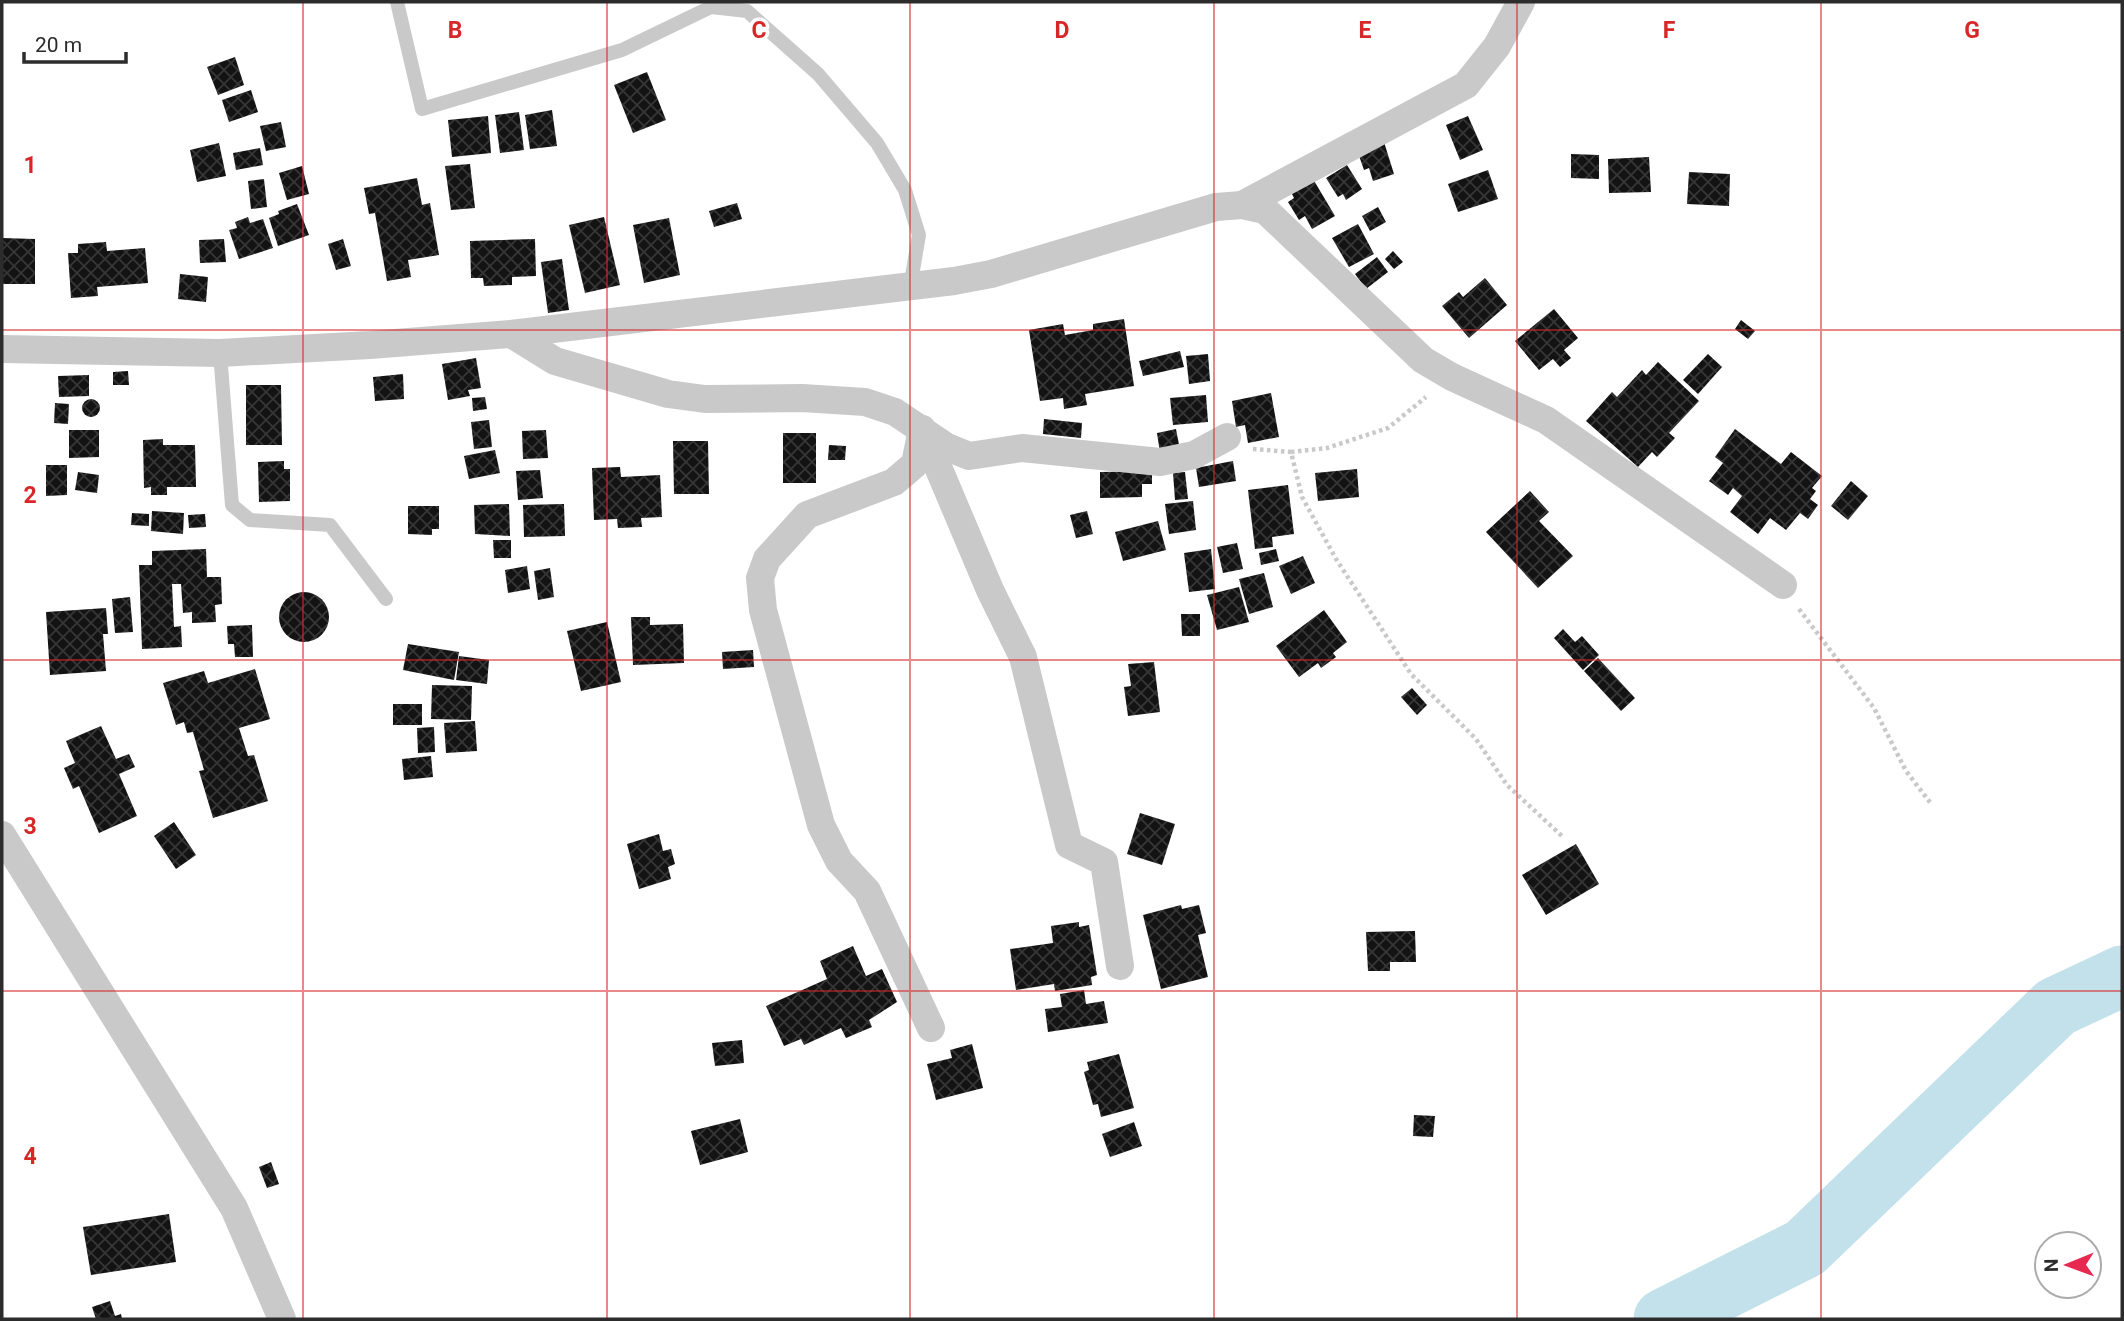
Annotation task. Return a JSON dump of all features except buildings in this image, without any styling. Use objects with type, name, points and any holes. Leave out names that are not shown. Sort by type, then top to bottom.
[{"type":"street","points":[[1242,205],[1466,85],[1497,46],[1521,2]]},
{"type":"street","points":[[2,349],[220,353],[511,334],[910,288],[991,274],[1216,207],[1242,205],[1265,210],[1423,360],[1452,377],[1546,420],[1783,585]]},
{"type":"street","points":[[511,334],[555,361],[668,394],[705,399],[802,398],[865,402],[895,412],[947,447],[969,456],[1022,448],[1160,462],[1194,455],[1227,437]]},
{"type":"street","points":[[922,429],[990,590],[1023,657],[1069,845],[1104,862],[1119,966]]},
{"type":"street","points":[[922,429],[915,464],[894,482],[807,515],[767,559],[760,578],[763,610],[821,825],[839,861],[867,891],[931,1028]]},
{"type":"street","points":[[2,835],[234,1208],[282,1319]]},
{"type":"lane","points":[[397,2],[422,109],[622,50],[711,7],[747,11],[818,74],[877,143],[905,190],[919,235],[910,288]]},
{"type":"lane","points":[[220,353],[232,505],[250,520],[330,524],[386,598]]},
{"type":"path","points":[[1227,437],[1248,449],[1291,452],[1327,448],[1388,428],[1452,377]]},
{"type":"path","points":[[1291,452],[1302,497],[1336,559],[1411,674],[1476,739],[1507,785],[1564,838]]},
{"type":"path","points":[[1783,585],[1874,708],[1906,771],[1932,805]]},
{"type":"waterway","points":[[1664,1319],[1805,1248],[2056,1007],[2122,976]]}]
